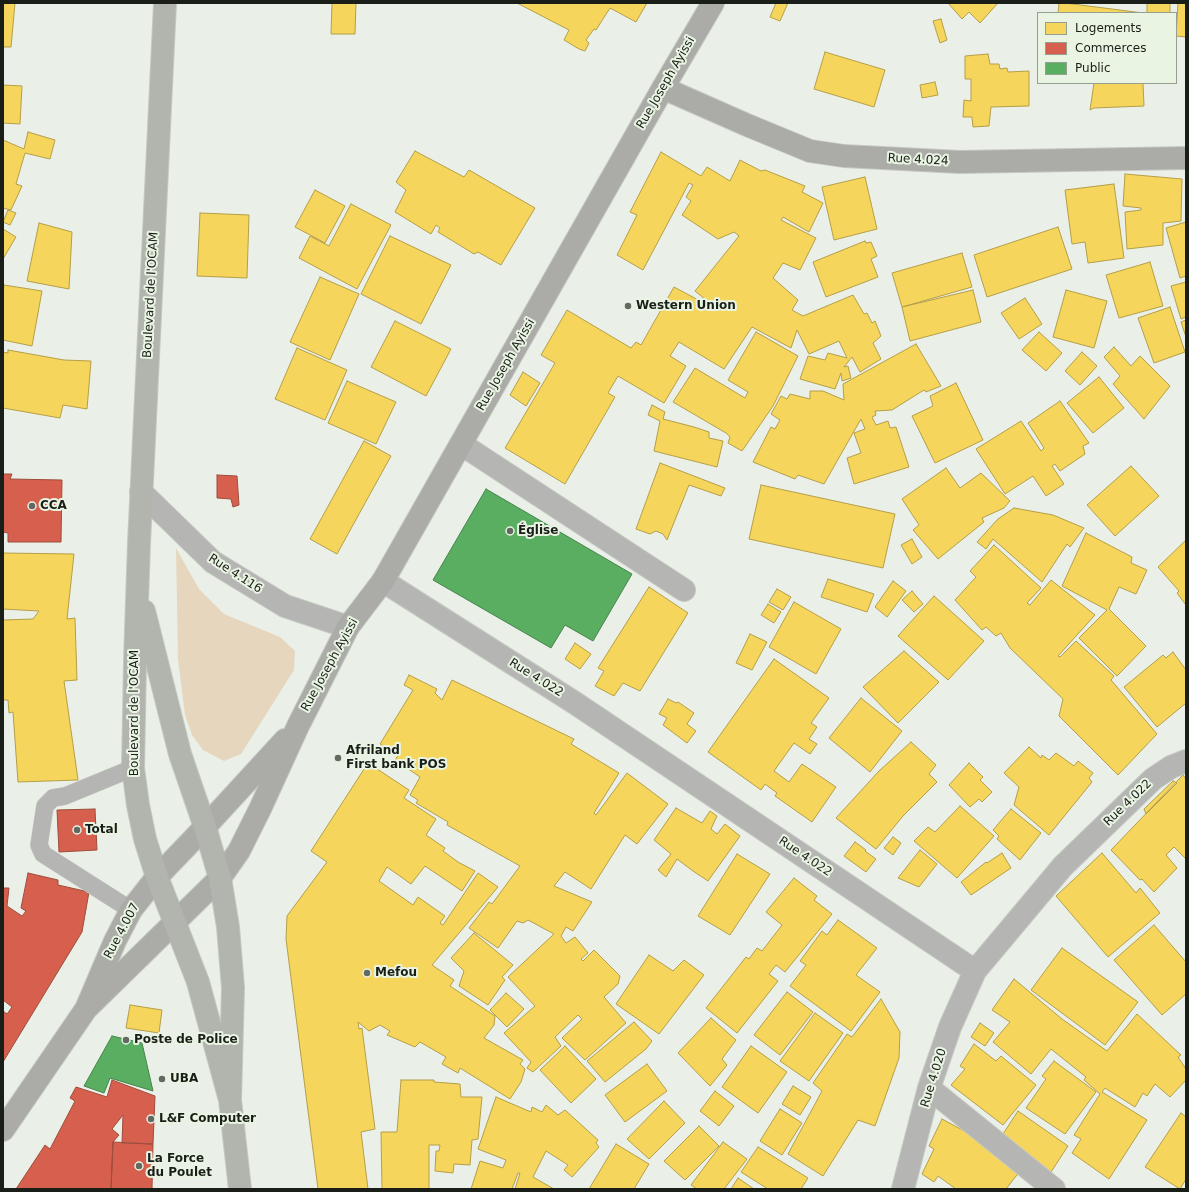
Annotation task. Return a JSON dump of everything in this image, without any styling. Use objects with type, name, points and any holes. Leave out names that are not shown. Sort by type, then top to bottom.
[{"type":"highway","name":"Boulevard de l'OCAM","points":[[165,3],[141,492],[134,683],[133,768],[138,805],[145,839],[157,877],[175,923]]},
{"type":"highway","name":"Boulevard de l'OCAM","points":[[138,587],[180,754],[205,827],[220,878]]},
{"type":"highway","points":[[220,878],[228,927],[233,988],[230,1100],[240,1189]]},
{"type":"highway","points":[[175,923],[198,982],[230,1100]]},
{"type":"main road","name":"Rue Joseph Ayissi","points":[[220,878],[239,851],[298,726],[348,627],[383,581],[663,88],[713,3]]},
{"type":"main road","name":"Rue 4.024","points":[[663,88],[810,151],[844,156],[960,162],[1186,158]]},
{"type":"main road","name":"Rue Joseph Ayissi","points":[[205,827],[298,726]]},
{"type":"main road","name":"Rue 4.007","points":[[3,1130],[86,1009],[115,941],[131,910],[157,877],[205,827]]},
{"type":"main road","name":"Rue 4.007","points":[[86,1009],[220,878]]},
{"type":"street","points":[[461,444],[684,590]]},
{"type":"street","name":"Rue 4.116","points":[[141,492],[213,562],[285,606],[348,627]]},
{"type":"street","name":"Rue 4.022","points":[[383,581],[575,703],[975,971],[1062,866],[1153,779],[1171,767],[1186,761]]},
{"type":"street","name":"Rue 4.020","points":[[903,1189],[929,1088],[950,1027],[975,971]]},
{"type":"street","points":[[929,1088],[1054,1189]]},
{"type":"lane","points":[[131,910],[43,854],[39,845],[45,806],[53,798],[65,796],[133,768]]},
{"type":"shaded area","points":[[176,548],[199,589],[224,614],[280,637],[295,651],[294,670],[241,754],[224,761],[203,750],[192,735],[185,715],[178,659]]},
{"type":"building: Logements","points":[[3,3],[15,3],[11,47],[3,47]]},
{"type":"building: Logements","points":[[332,3],[356,3],[355,34],[331,34]]},
{"type":"building: Logements","points":[[517,3],[647,3],[636,22],[610,8],[596,30],[594,29],[586,40],[589,43],[585,51],[564,40],[569,30]]},
{"type":"building: Logements","points":[[776,3],[788,3],[780,21],[770,17]]},
{"type":"building: Logements","points":[[948,3],[998,3],[980,23],[969,12],[962,19]]},
{"type":"building: Logements","points":[[1059,3],[1065,3],[1135,12],[1058,12]]},
{"type":"building: Logements","points":[[1147,3],[1170,3],[1170,12],[1147,12]]},
{"type":"building: Logements","points":[[1178,3],[1186,3],[1186,37],[1177,36]]},
{"type":"building: Logements","points":[[941,19],[947,40],[940,43],[933,21]]},
{"type":"building: Logements","points":[[825,52],[885,70],[874,107],[814,89]]},
{"type":"building: Logements","points":[[988,54],[990,64],[999,64],[1000,69],[1007,68],[1008,72],[1029,71],[1029,106],[991,107],[989,126],[973,127],[972,117],[963,117],[964,100],[971,101],[971,79],[965,79],[965,56]]},
{"type":"building: Logements","points":[[935,82],[938,95],[922,98],[920,85]]},
{"type":"building: Logements","points":[[1094,84],[1143,84],[1144,106],[1094,108],[1090,110]]},
{"type":"building: Logements","points":[[3,85],[22,86],[20,124],[3,123]]},
{"type":"building: Logements","points":[[28,132],[55,140],[50,159],[25,153],[16,184],[22,186],[11,210],[3,208],[3,140],[24,149]]},
{"type":"building: Logements","points":[[415,151],[464,177],[469,170],[535,208],[501,265],[478,252],[474,254],[438,232],[440,228],[436,225],[431,234],[395,212],[406,190],[396,182]]},
{"type":"building: Logements","points":[[661,152],[701,176],[707,167],[730,181],[740,160],[761,171],[765,170],[805,186],[802,192],[823,203],[809,232],[783,217],[781,220],[816,238],[800,270],[783,263],[773,278],[798,300],[792,310],[803,316],[853,295],[864,314],[867,313],[872,323],[875,321],[881,336],[873,343],[881,359],[860,372],[852,357],[844,367],[848,366],[851,378],[842,381],[841,373],[835,389],[800,379],[808,356],[825,360],[828,353],[847,358],[839,341],[809,354],[797,330],[791,348],[752,327],[724,369],[679,342],[670,356],[686,366],[664,403],[618,376],[608,393],[615,397],[565,484],[505,448],[555,363],[541,355],[567,310],[631,348],[636,342],[641,345],[674,287],[702,302],[705,299],[695,291],[739,236],[734,232],[718,239],[682,215],[691,201],[686,197],[693,185],[689,183],[643,270],[617,255],[637,215],[630,212]]},
{"type":"building: Logements","points":[[1125,174],[1182,179],[1181,221],[1163,223],[1163,245],[1127,249],[1125,212],[1141,210],[1141,208],[1123,206]]},
{"type":"building: Logements","points":[[865,177],[877,229],[834,240],[822,187]]},
{"type":"building: Logements","points":[[1114,184],[1124,258],[1088,263],[1085,242],[1072,244],[1065,190]]},
{"type":"building: Logements","points":[[315,190],[345,206],[325,243],[295,227]]},
{"type":"building: Logements","points":[[351,204],[391,225],[357,289],[299,258],[310,236],[329,246]]},
{"type":"building: Logements","points":[[8,210],[16,213],[10,225],[3,222]]},
{"type":"building: Logements","points":[[200,213],[249,215],[247,278],[197,276]]},
{"type":"building: Logements","points":[[1186,222],[1186,276],[1180,278],[1166,228]]},
{"type":"building: Logements","points":[[39,223],[72,232],[69,289],[27,281]]},
{"type":"building: Logements","points":[[1058,227],[1072,269],[987,297],[974,255]]},
{"type":"building: Logements","points":[[3,229],[16,237],[3,259]]},
{"type":"building: Logements","points":[[390,236],[451,265],[421,324],[361,294]]},
{"type":"building: Logements","points":[[865,241],[866,243],[871,242],[877,256],[871,259],[878,277],[826,297],[813,262]]},
{"type":"building: Logements","points":[[962,253],[972,287],[902,307],[892,273]]},
{"type":"building: Logements","points":[[1150,262],[1163,306],[1119,318],[1106,275]]},
{"type":"building: Logements","points":[[320,277],[359,294],[330,360],[290,342]]},
{"type":"building: Logements","points":[[1186,282],[1186,317],[1181,319],[1171,286]]},
{"type":"building: Logements","points":[[4,285],[42,291],[32,346],[3,340]]},
{"type":"building: Logements","points":[[973,290],[981,322],[910,341],[902,307]]},
{"type":"building: Logements","points":[[1066,290],[1107,301],[1094,348],[1053,337]]},
{"type":"building: Logements","points":[[1025,298],[1042,324],[1019,339],[1001,313]]},
{"type":"building: Logements","points":[[1170,307],[1185,352],[1154,363],[1138,318]]},
{"type":"building: Logements","points":[[1186,320],[1186,337],[1181,322]]},
{"type":"building: Logements","points":[[395,321],[451,349],[426,396],[371,367]]},
{"type":"building: Logements","points":[[756,332],[798,356],[773,406],[742,451],[728,443],[730,437],[726,433],[673,402],[695,368],[745,398],[748,392],[728,380]]},
{"type":"building: Logements","points":[[1039,332],[1062,353],[1046,371],[1022,350]]},
{"type":"building: Logements","points":[[916,344],[941,386],[926,392],[924,390],[892,410],[875,411],[876,415],[872,417],[876,425],[888,421],[890,428],[896,427],[909,467],[854,484],[847,458],[861,453],[854,433],[865,429],[861,419],[824,484],[798,475],[795,479],[753,462],[771,427],[775,429],[780,420],[771,414],[781,396],[787,399],[790,394],[810,399],[810,391],[823,391],[844,400],[843,384]]},
{"type":"building: Logements","points":[[1114,347],[1131,366],[1140,356],[1170,386],[1144,419],[1113,384],[1120,376],[1104,357]]},
{"type":"building: Logements","points":[[297,348],[347,370],[325,420],[275,399]]},
{"type":"building: Logements","points":[[8,350],[64,360],[91,361],[87,409],[63,405],[60,418],[3,408],[3,352],[8,353]]},
{"type":"building: Logements","points":[[1082,352],[1097,366],[1080,385],[1065,371]]},
{"type":"building: Logements","points":[[523,372],[540,383],[526,406],[510,395]]},
{"type":"building: Logements","points":[[1099,377],[1124,408],[1093,433],[1067,403]]},
{"type":"building: Logements","points":[[347,381],[396,402],[376,444],[328,423]]},
{"type":"building: Logements","points":[[956,383],[983,440],[935,463],[912,416],[933,406],[930,396]]},
{"type":"building: Logements","points":[[1060,401],[1089,443],[1083,446],[1085,454],[1060,471],[1055,464],[1052,466],[1064,484],[1046,496],[1033,476],[1005,494],[976,449],[1021,421],[1041,451],[1044,448],[1028,423]]},
{"type":"building: Logements","points":[[652,405],[665,412],[663,419],[709,432],[709,438],[723,441],[717,467],[654,451],[660,421],[648,415]]},
{"type":"building: Logements","points":[[364,441],[391,456],[337,554],[310,539]]},
{"type":"building: Logements","points":[[660,463],[725,488],[721,496],[689,485],[667,540],[663,534],[656,531],[650,534],[636,529]]},
{"type":"building: Logements","points":[[1131,466],[1159,496],[1115,536],[1087,505]]},
{"type":"building: Logements","points":[[946,468],[960,488],[981,473],[1010,501],[1004,508],[982,518],[984,522],[938,559],[913,530],[919,525],[902,499]]},
{"type":"building: Logements","points":[[761,485],[895,514],[883,568],[749,539]]},
{"type":"building: Logements","points":[[1014,508],[1053,515],[1084,528],[1070,547],[1067,544],[1042,582],[993,539],[986,549],[977,542],[998,519]]},
{"type":"building: Logements","points":[[1086,533],[1132,557],[1131,563],[1147,570],[1136,594],[1119,587],[1109,609],[1146,646],[1117,676],[1079,638],[1107,610],[1062,586]]},
{"type":"building: Logements","points":[[912,539],[922,557],[912,564],[901,545]]},
{"type":"building: Logements","points":[[1186,540],[1186,605],[1177,593],[1179,591],[1158,567]]},
{"type":"building: Logements","points":[[994,545],[1041,588],[1027,603],[1030,605],[1051,580],[1095,615],[1058,656],[1060,657],[1076,641],[1114,676],[1111,680],[1157,734],[1118,775],[1059,716],[1063,699],[1010,648],[1001,633],[996,636],[986,627],[982,630],[955,600],[976,577],[970,571]]},
{"type":"building: Logements","points":[[3,553],[74,554],[67,619],[75,618],[77,680],[64,681],[78,780],[18,782],[13,712],[9,713],[8,700],[3,700],[3,620],[33,619],[39,611],[3,609]]},
{"type":"building: Logements","points":[[828,579],[874,594],[867,612],[821,597]]},
{"type":"building: Logements","points":[[893,581],[906,591],[887,617],[875,607]]},
{"type":"building: Logements","points":[[649,587],[688,613],[640,691],[623,683],[614,696],[595,686],[604,671],[598,668]]},
{"type":"building: Logements","points":[[777,589],[791,597],[783,610],[769,602]]},
{"type":"building: Logements","points":[[912,591],[923,604],[914,612],[902,600]]},
{"type":"building: Logements","points":[[934,596],[984,641],[948,680],[898,636]]},
{"type":"building: Logements","points":[[794,602],[841,629],[816,674],[769,647]]},
{"type":"building: Logements","points":[[768,604],[781,612],[774,623],[761,615]]},
{"type":"building: Logements","points":[[750,634],[767,642],[752,670],[736,663]]},
{"type":"building: Logements","points":[[575,643],[591,654],[580,669],[565,659]]},
{"type":"building: Logements","points":[[904,651],[939,682],[898,723],[863,687]]},
{"type":"building: Logements","points":[[1173,652],[1186,670],[1186,703],[1157,727],[1124,687],[1163,655],[1166,658]]},
{"type":"building: Logements","points":[[774,659],[829,698],[811,723],[817,727],[809,739],[817,744],[810,754],[794,743],[774,771],[789,782],[802,764],[836,787],[812,822],[775,796],[777,793],[765,784],[761,790],[708,752]]},
{"type":"building: Logements","points":[[409,675],[437,689],[435,693],[442,700],[452,680],[574,739],[571,744],[619,773],[594,813],[596,815],[627,773],[668,804],[637,844],[625,835],[591,889],[565,872],[554,886],[592,902],[573,931],[566,927],[561,936],[566,943],[575,937],[588,953],[581,959],[583,961],[594,950],[620,976],[618,984],[604,997],[626,1023],[585,1060],[562,1038],[582,1019],[578,1015],[555,1037],[561,1046],[533,1072],[527,1068],[531,1062],[504,1033],[535,1006],[508,977],[554,934],[528,920],[523,923],[517,921],[498,948],[469,928],[489,902],[492,904],[520,866],[447,825],[448,822],[416,803],[418,800],[410,795],[420,777],[395,760],[399,754],[380,744],[413,690],[404,685]]},
{"type":"building: Logements","points":[[861,698],[902,731],[870,772],[829,738]]},
{"type":"building: Logements","points":[[668,699],[676,703],[678,702],[694,713],[687,724],[696,731],[687,743],[663,725],[667,718],[659,714]]},
{"type":"building: Logements","points":[[911,742],[936,765],[929,774],[937,782],[903,816],[876,849],[836,818],[879,771]]},
{"type":"building: Logements","points":[[1029,747],[1041,758],[1042,755],[1049,760],[1056,753],[1074,766],[1078,761],[1093,773],[1089,778],[1092,782],[1049,835],[1014,805],[1019,787],[1004,773]]},
{"type":"building: Logements","name":"Mefou","points":[[368,763],[409,790],[404,798],[436,819],[426,835],[445,848],[443,851],[458,862],[475,871],[462,891],[425,866],[411,884],[387,867],[379,881],[413,905],[418,897],[445,916],[440,923],[443,925],[478,873],[498,887],[432,965],[454,980],[450,986],[495,1016],[494,1025],[484,1038],[523,1060],[520,1064],[525,1069],[521,1082],[510,1099],[460,1068],[458,1073],[442,1064],[446,1057],[420,1042],[415,1047],[387,1035],[390,1031],[380,1025],[369,1031],[358,1022],[359,1029],[362,1028],[375,1129],[361,1132],[368,1189],[318,1189],[286,939],[287,916],[327,862],[311,851]]},
{"type":"building: Logements","points":[[969,763],[983,777],[980,780],[992,792],[982,802],[979,799],[970,807],[949,785]]},
{"type":"building: Logements","points":[[1183,775],[1186,779],[1186,857],[1185,858],[1174,847],[1166,855],[1177,868],[1154,892],[1111,850]]},
{"type":"building: Logements","points":[[1173,781],[1177,783],[1146,814],[1144,809]]},
{"type":"building: Logements","points":[[960,806],[994,836],[957,878],[914,841],[928,827],[935,832]]},
{"type":"building: Logements","points":[[676,808],[702,823],[710,811],[717,816],[711,829],[717,834],[725,824],[740,836],[708,881],[677,859],[666,877],[658,870],[671,854],[654,840]]},
{"type":"building: Logements","points":[[1011,809],[1041,833],[1020,860],[997,839],[999,836],[993,830]]},
{"type":"building: Logements","points":[[893,837],[901,843],[893,855],[884,848]]},
{"type":"building: Logements","points":[[855,842],[876,859],[866,872],[844,856]]},
{"type":"building: Logements","points":[[920,850],[937,864],[919,887],[898,878]]},
{"type":"building: Logements","points":[[1002,853],[1011,868],[971,895],[961,882],[986,862],[987,863]]},
{"type":"building: Logements","points":[[1102,853],[1136,893],[1140,888],[1160,913],[1108,957],[1056,896]]},
{"type":"building: Logements","points":[[737,854],[770,874],[730,935],[698,916]]},
{"type":"building: Logements","points":[[794,878],[817,896],[814,900],[832,914],[785,972],[776,965],[769,974],[778,981],[737,1033],[706,1008],[746,957],[749,959],[757,948],[762,951],[782,925],[766,912]]},
{"type":"building: Logements","points":[[838,920],[877,948],[856,975],[880,992],[851,1031],[790,986],[806,965],[800,961],[822,931],[827,935]]},
{"type":"building: Logements","points":[[1154,925],[1186,962],[1186,994],[1162,1015],[1114,960]]},
{"type":"building: Logements","points":[[474,933],[513,965],[502,977],[505,980],[488,1005],[459,986],[464,971],[451,958]]},
{"type":"building: Logements","points":[[1062,948],[1138,1002],[1105,1045],[1031,990]]},
{"type":"building: Logements","points":[[649,955],[673,971],[684,960],[704,975],[659,1034],[616,1004]]},
{"type":"building: Logements","points":[[1014,979],[1062,1019],[1107,1051],[1137,1014],[1181,1055],[1178,1057],[1186,1069],[1186,1080],[1170,1097],[1155,1084],[1147,1096],[1143,1093],[1135,1107],[1105,1088],[1102,1092],[1147,1120],[1109,1179],[1072,1153],[1081,1139],[1074,1135],[1100,1094],[1084,1080],[1086,1077],[1051,1049],[1031,1074],[993,1042],[1010,1022],[992,1010]]},
{"type":"building: Logements","points":[[787,992],[813,1012],[780,1055],[754,1035]]},
{"type":"building: Logements","points":[[506,993],[524,1009],[507,1027],[490,1010]]},
{"type":"building: Logements","points":[[881,999],[900,1032],[899,1058],[875,1126],[858,1120],[823,1176],[788,1154],[822,1091],[813,1083],[847,1034],[852,1037]]},
{"type":"building: Logements","points":[[130,1005],[162,1010],[159,1033],[126,1028]]},
{"type":"building: Logements","points":[[815,1013],[843,1033],[809,1081],[780,1061]]},
{"type":"building: Logements","points":[[711,1018],[736,1040],[722,1059],[727,1065],[710,1086],[678,1053]]},
{"type":"building: Logements","points":[[634,1022],[652,1041],[646,1049],[605,1082],[587,1061]]},
{"type":"building: Logements","points":[[980,1023],[994,1033],[985,1046],[971,1037]]},
{"type":"building: Logements","points":[[974,1044],[996,1061],[1001,1056],[1036,1085],[1003,1125],[951,1085],[965,1069],[960,1066]]},
{"type":"building: Logements","points":[[565,1046],[596,1079],[571,1103],[540,1070]]},
{"type":"building: Logements","points":[[751,1046],[787,1072],[758,1113],[722,1087]]},
{"type":"building: Logements","points":[[1054,1061],[1096,1092],[1065,1134],[1026,1108],[1046,1079],[1042,1076]]},
{"type":"building: Logements","points":[[647,1064],[667,1091],[625,1122],[605,1095]]},
{"type":"building: Logements","points":[[401,1080],[434,1080],[434,1082],[460,1084],[461,1097],[482,1097],[478,1139],[472,1140],[470,1165],[454,1164],[453,1173],[435,1171],[436,1151],[439,1151],[440,1145],[429,1145],[429,1189],[382,1189],[381,1132],[397,1132]]},
{"type":"building: Logements","points":[[793,1086],[811,1097],[800,1115],[782,1104]]},
{"type":"building: Logements","points":[[715,1091],[734,1106],[719,1126],[700,1111]]},
{"type":"building: Logements","points":[[496,1097],[531,1112],[532,1107],[542,1112],[546,1105],[558,1115],[565,1110],[598,1140],[596,1143],[599,1147],[572,1177],[564,1170],[568,1165],[546,1151],[533,1177],[554,1189],[515,1189],[520,1173],[518,1173],[512,1189],[471,1189],[480,1161],[503,1168],[506,1160],[478,1149]]},
{"type":"building: Logements","points":[[664,1101],[685,1123],[649,1159],[627,1139]]},
{"type":"building: Logements","points":[[780,1109],[802,1123],[782,1155],[760,1141]]},
{"type":"building: Logements","points":[[1018,1111],[1068,1146],[1051,1172],[1001,1137]]},
{"type":"building: Logements","points":[[1181,1113],[1186,1117],[1186,1179],[1180,1189],[1145,1167]]},
{"type":"building: Logements","points":[[942,1119],[968,1133],[1020,1171],[1006,1189],[956,1189],[938,1176],[934,1182],[922,1174],[934,1149],[929,1146]]},
{"type":"building: Logements","points":[[699,1126],[719,1146],[685,1180],[664,1161]]},
{"type":"building: Logements","points":[[723,1142],[747,1159],[724,1189],[697,1189],[691,1185]]},
{"type":"building: Logements","points":[[616,1144],[649,1164],[634,1189],[589,1189]]},
{"type":"building: Logements","points":[[758,1147],[808,1178],[801,1189],[768,1189],[741,1172]]},
{"type":"building: Logements","points":[[738,1178],[754,1189],[731,1189]]},
{"type":"building: Commerces","name":"CCA","points":[[3,474],[12,474],[10,479],[62,480],[61,542],[8,542],[8,533],[3,532]]},
{"type":"building: Commerces","points":[[217,475],[237,476],[239,505],[233,507],[231,499],[217,498]]},
{"type":"building: Commerces","name":"Total","points":[[95,809],[97,850],[59,852],[57,810]]},
{"type":"building: Commerces","points":[[28,873],[58,880],[58,885],[89,892],[82,932],[3,1062],[3,1011],[7,1014],[12,1007],[3,1000],[3,888],[9,888],[7,906],[22,916],[26,911],[21,908]]},
{"type":"building: Commerces","points":[[112,1080],[155,1096],[153,1144],[122,1143],[123,1115],[112,1129],[119,1135],[113,1142],[111,1189],[16,1189],[45,1145],[50,1149],[75,1101],[70,1098],[76,1087],[107,1097]]},
{"type":"building: Commerces","points":[[113,1142],[153,1144],[152,1189],[111,1189]]},
{"type":"building: Public","name":"Église","points":[[486,489],[632,574],[593,641],[565,625],[551,648],[433,580]]},
{"type":"building: Public","points":[[112,1036],[142,1043],[153,1091],[110,1078],[104,1093],[84,1086]]},
{"type":"place","name":"Western Union","points":[[628,306]]},
{"type":"place","name":"CCA","points":[[32,506]]},
{"type":"place","name":"Église","points":[[510,531]]},
{"type":"place","name":"Afriland First bank POS","points":[[338,758]]},
{"type":"place","name":"Total","points":[[77,830]]},
{"type":"place","name":"Mefou","points":[[367,973]]},
{"type":"place","name":"Poste de Police","points":[[126,1040]]},
{"type":"place","name":"UBA","points":[[162,1079]]},
{"type":"place","name":"L&F Computer","points":[[151,1119]]},
{"type":"place","name":"La Force du Poulet","points":[[139,1166]]}]
